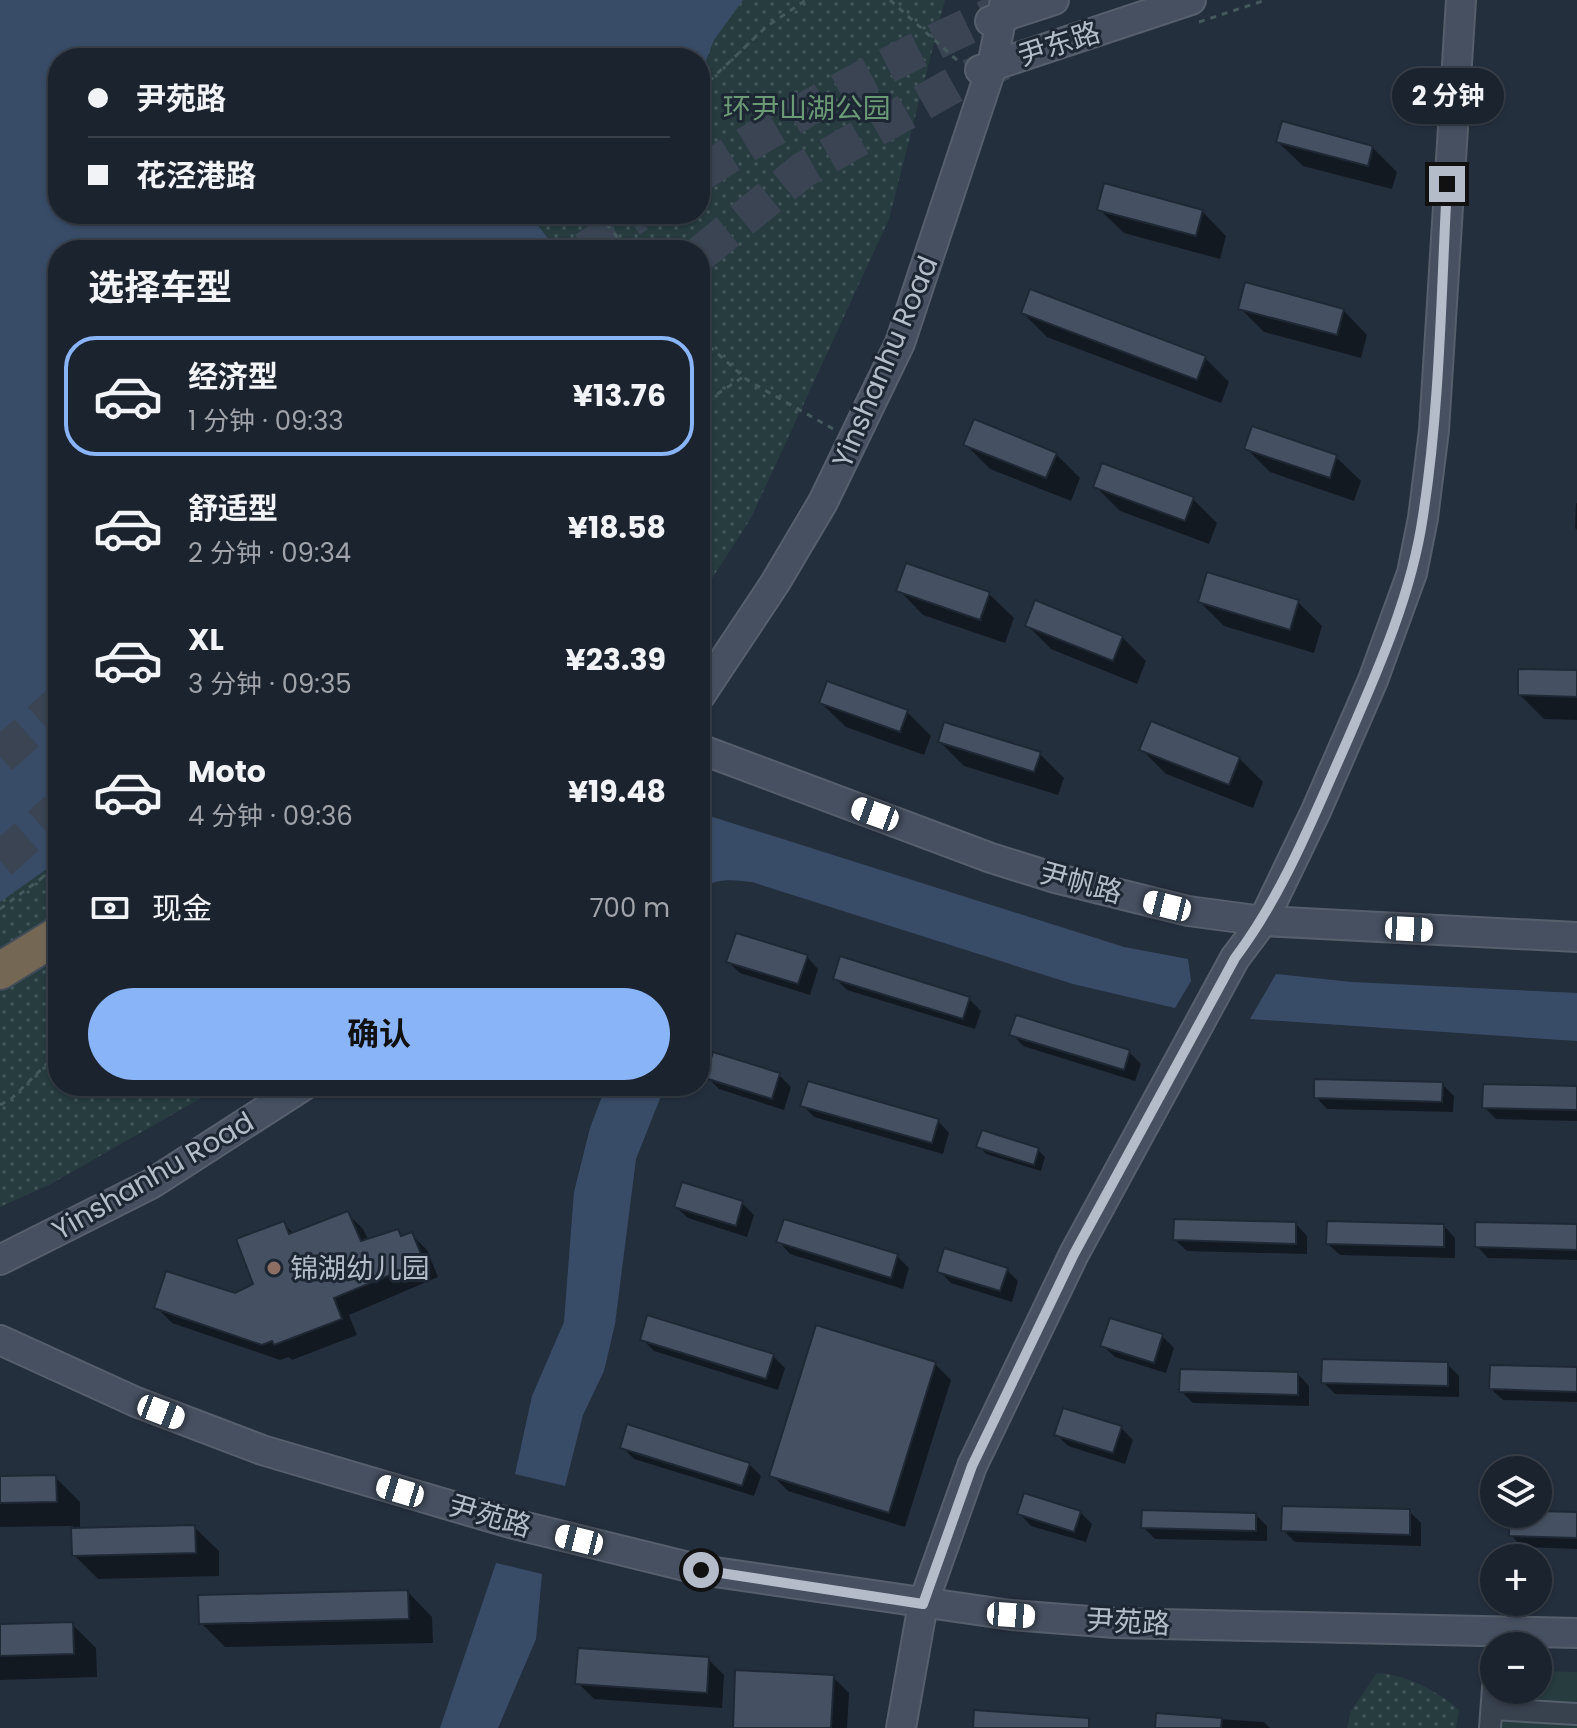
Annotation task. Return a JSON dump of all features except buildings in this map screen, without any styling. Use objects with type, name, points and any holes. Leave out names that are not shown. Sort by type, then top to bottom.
[{"type":"highway","points":[[0,971],[48,941]]},
{"type":"main road","name":"尹东路","points":[[995,10],[1054,0]]},
{"type":"main road","name":"尹东路","points":[[982,69],[1191,0]]},
{"type":"main road","points":[[901,1728],[923,1604],[972,1466],[1074,1254],[1235,958],[1263,921],[1316,811],[1373,680],[1412,573],[1423,518],[1434,430],[1461,0]]},
{"type":"main road","name":"Yinshanhu Road","points":[[710,681],[775,583],[868,414],[929,264],[995,10]]},
{"type":"main road","name":"Yinshanhu Road","points":[[710,648],[759,577],[839,432],[912,263],[982,69]]},
{"type":"main road","name":"尹帆路","points":[[710,753],[1055,878],[1188,911],[1263,921],[1577,937]]},
{"type":"main road","name":"Yinshanhu Road","points":[[0,1242],[128,1179],[260,1096]]},
{"type":"main road","name":"Yinshanhu Road","points":[[0,1260],[151,1184],[287,1096]]},
{"type":"main road","name":"尹苑路","points":[[0,1340],[136,1402],[262,1450],[510,1523],[701,1570],[923,1604],[1115,1623],[1480,1638]]},
{"type":"main road","name":"尹苑路","points":[[1552,1635],[1577,1633]]},
{"type":"street","points":[[1491,1718],[1577,1714]]},
{"type":"path","points":[[710,80],[766,27],[806,0]]},
{"type":"path","points":[[890,0],[982,69]]},
{"type":"path","points":[[607,224],[619,240]]},
{"type":"path","points":[[710,347],[743,377],[839,432]]},
{"type":"path","points":[[710,399],[743,377]]},
{"type":"path","points":[[0,909],[48,873]]},
{"type":"path","points":[[0,1105],[11,1099],[48,1063]]},
{"type":"green space","name":"环尹山湖公园","points":[[0,0],[945,0],[889,219],[751,518],[710,582],[710,240],[48,240],[48,1096],[205,1096],[51,1184],[0,1207]]},
{"type":"green space","points":[[1552,1671],[1577,1672],[1577,1728],[1492,1728],[1495,1704],[1552,1704]]},
{"type":"green space","points":[[1377,1673],[1410,1680],[1441,1696],[1459,1710],[1456,1728],[1347,1728],[1351,1711]]},
{"type":"water","points":[[0,0],[743,0],[710,50],[48,48],[48,224],[537,224],[549,240],[48,240],[48,868],[0,902]]},
{"type":"water","points":[[710,816],[1124,947],[1188,959],[1191,981],[1175,1008],[1073,984],[752,882],[718,881],[710,884]]},
{"type":"water","points":[[1276,974],[1352,982],[1577,993],[1577,1041],[1250,1019]]},
{"type":"water","points":[[602,1096],[661,1096],[636,1159],[615,1324],[604,1371],[583,1415],[565,1486],[515,1474],[532,1396],[564,1322],[574,1192],[590,1128]]},
{"type":"water","points":[[496,1563],[542,1574],[536,1639],[498,1728],[440,1728]]},
{"type":"tunnel","points":[[710,168],[857,81],[1022,2]]},
{"type":"tunnel","points":[[710,246],[803,170],[959,82],[1012,58]]},
{"type":"tunnel","points":[[600,240],[623,224]]},
{"type":"tunnel","points":[[0,757],[48,713]]},
{"type":"tunnel","points":[[0,861],[48,818]]},
{"type":"place","name":"锦湖幼儿园","points":[[274,1268]]},
{"type":"route","points":[[701,1570],[923,1604],[972,1466],[1074,1254],[1235,958],[1263,921],[1316,811],[1373,680],[1412,573],[1423,518],[1434,430],[1447,184]]}]
